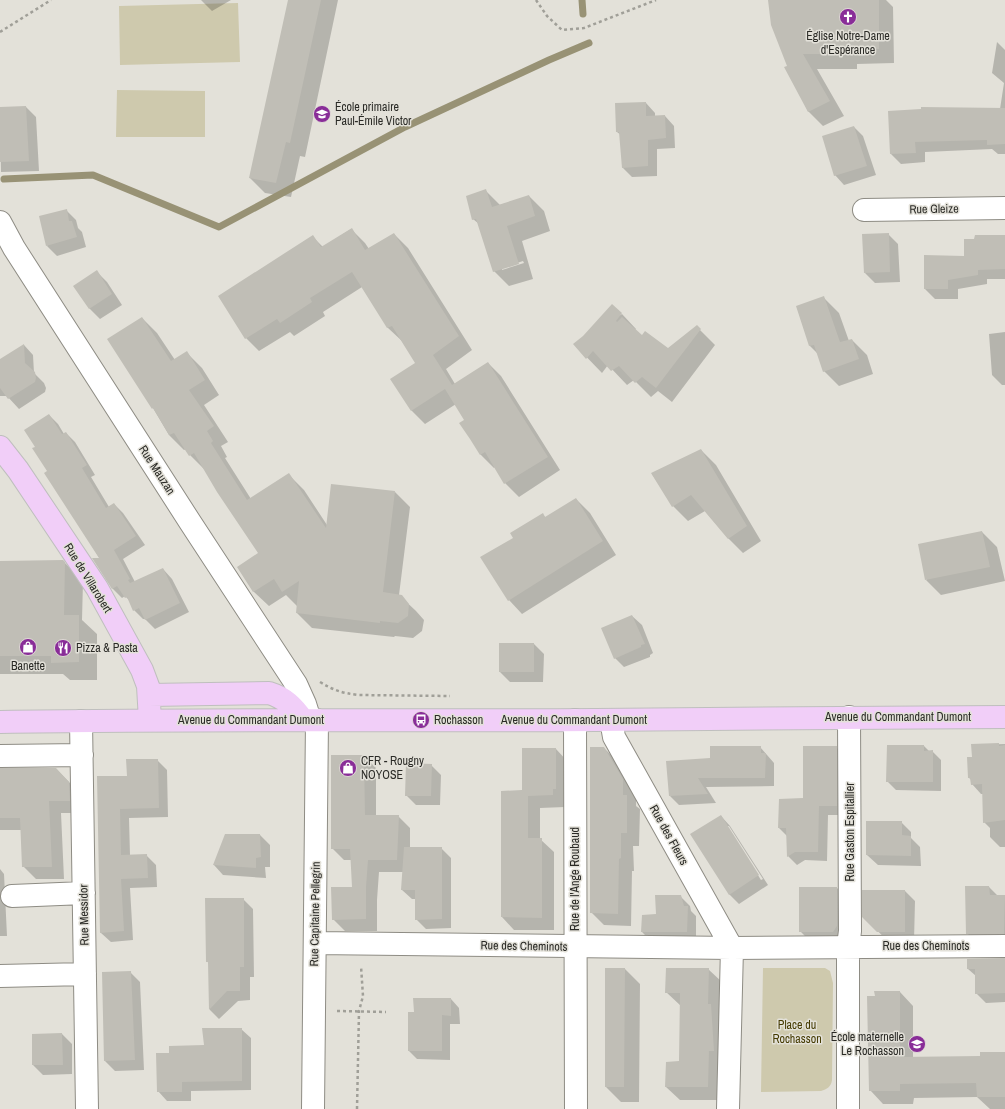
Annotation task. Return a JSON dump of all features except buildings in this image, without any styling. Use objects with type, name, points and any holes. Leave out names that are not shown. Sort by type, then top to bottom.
[{"type":"main road","name":"Rue de Villarobert","points":[[0,447],[22,476],[97,588],[142,670],[148,686],[150,720]]},
{"type":"main road","points":[[149,695],[268,693],[280,697],[310,720]]},
{"type":"main road","name":"Avenue du Commandant Dumont","points":[[0,722],[150,720],[611,720],[1005,717]]},
{"type":"street","name":"Rue Gleize","points":[[864,210],[1005,208]]},
{"type":"street","name":"Rue Mauzan","points":[[0,222],[14,248],[296,684],[310,720]]},
{"type":"street","name":"Rue Gaston Espitallier","points":[[848,946],[850,931],[849,717]]},
{"type":"street","name":"Rue Capitaine Pellegrin","points":[[310,720],[315,943],[313,1109]]},
{"type":"street","name":"Rue de l'Ange Roubaud","points":[[575,720],[576,1109]]},
{"type":"street","name":"Rue des Fleurs","points":[[611,720],[614,737],[732,948]]},
{"type":"street","name":"Rue Messidor","points":[[81,721],[87,1109]]},
{"type":"street","points":[[0,756],[82,755]]},
{"type":"street","points":[[12,896],[84,893]]},
{"type":"street","name":"Rue des Cheminots","points":[[315,943],[732,948]]},
{"type":"street","name":"Rue des Cheminots","points":[[848,946],[1005,946]]},
{"type":"street","points":[[728,1109],[732,948],[848,946],[848,1109]]},
{"type":"street","points":[[0,976],[85,974]]},
{"type":"path","points":[[0,32],[51,0]]},
{"type":"path","points":[[536,0],[547,16],[562,30],[584,28],[656,0]]},
{"type":"path","points":[[317,680],[334,690],[358,695],[453,696]]},
{"type":"path","points":[[358,1109],[359,1011],[363,996],[360,944]]},
{"type":"path","points":[[314,1010],[386,1012]]},
{"type":"green space","points":[[238,3],[240,62],[120,65],[119,6]]},
{"type":"green space","points":[[117,90],[205,91],[205,137],[116,137]]},
{"type":"green space","name":"Place du Rochasson","points":[[763,968],[825,968],[830,971],[833,983],[832,1080],[830,1086],[821,1091],[761,1092]]},
{"type":"waterway","points":[[582,0],[583,14]]},
{"type":"waterway","points":[[4,179],[93,175],[219,227],[405,127],[589,43]]},
{"type":"place","name":"Église Notre-Dame d'Espérance","points":[[848,17]]},
{"type":"place","name":"École primaire Paul-Émile Victor","points":[[322,114]]},
{"type":"place","name":"Banette","points":[[28,647]]},
{"type":"place","name":"Pizza & Pasta","points":[[63,648]]},
{"type":"place","name":"Rochasson","points":[[421,720]]},
{"type":"place","name":"CFR - Rougny NOYOSE","points":[[348,768]]},
{"type":"place","name":"École maternelle Le Rochasson","points":[[917,1044]]}]
